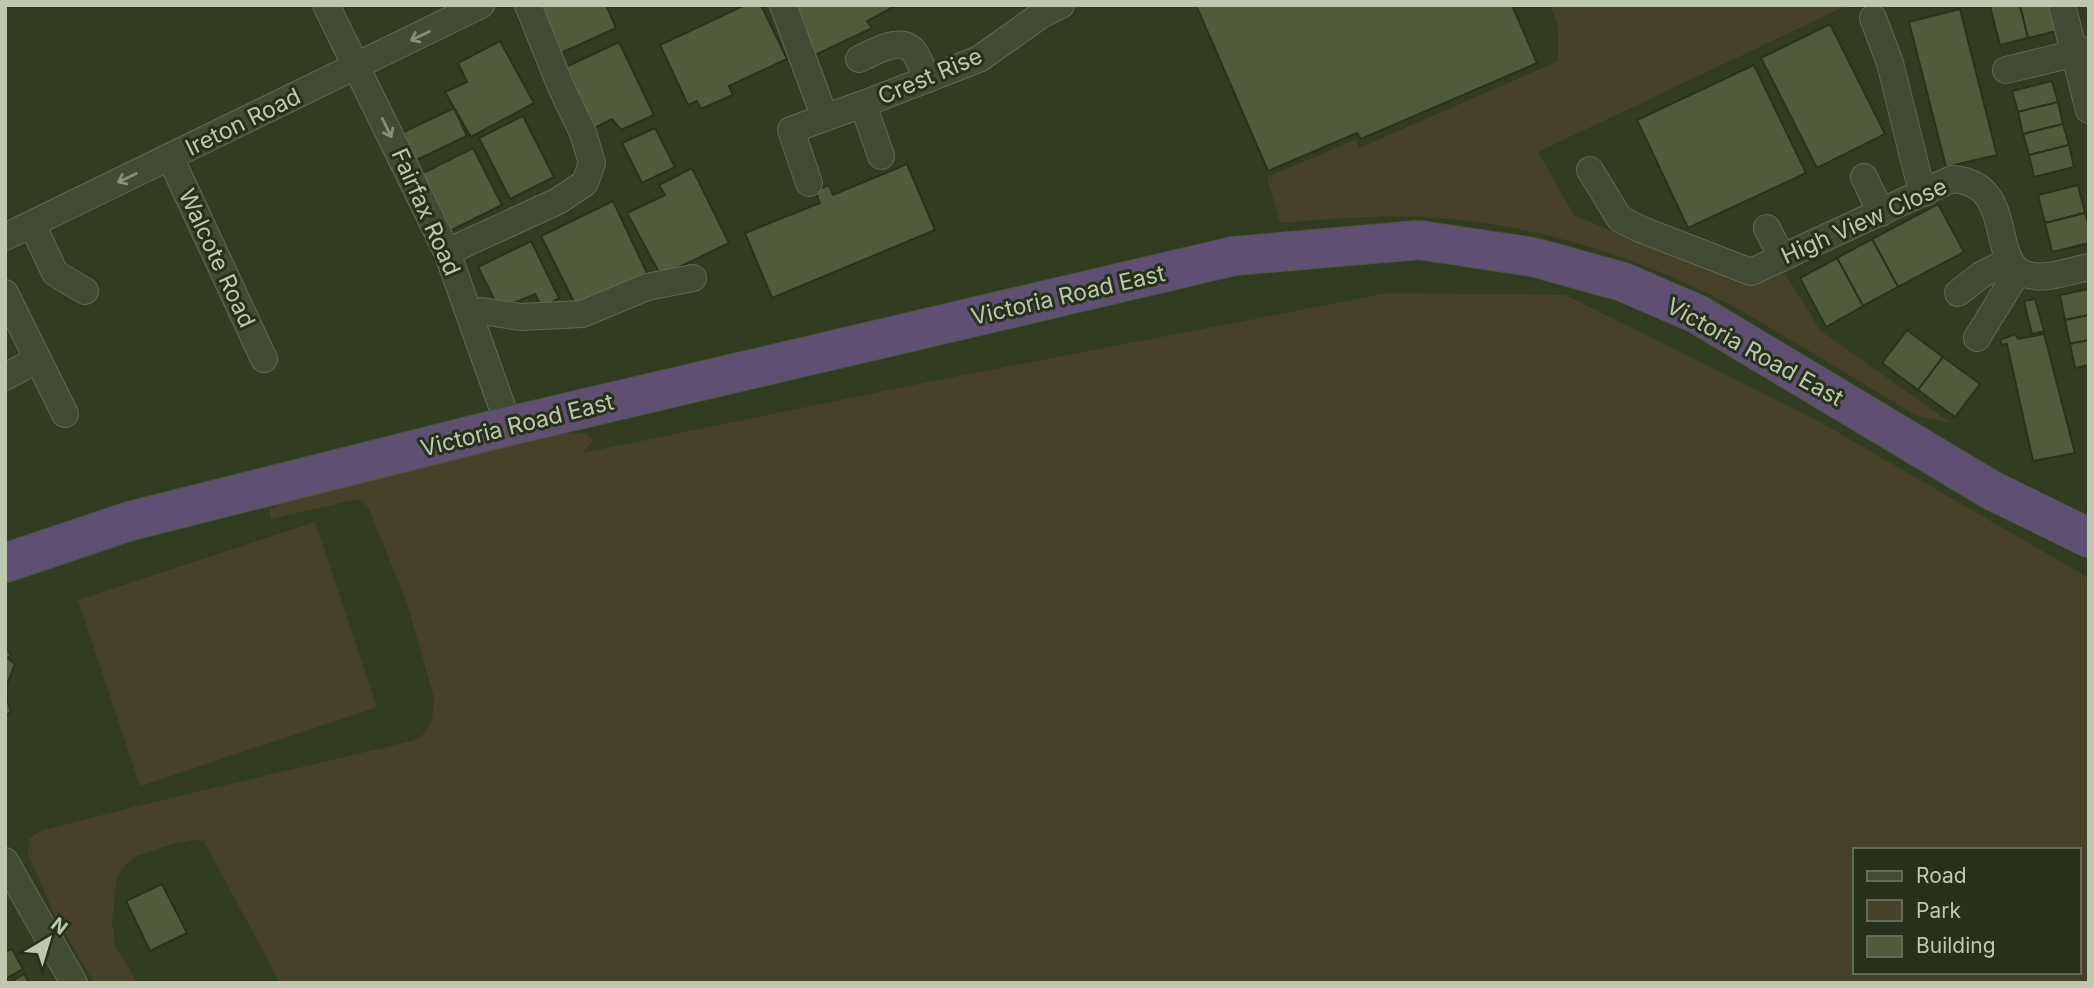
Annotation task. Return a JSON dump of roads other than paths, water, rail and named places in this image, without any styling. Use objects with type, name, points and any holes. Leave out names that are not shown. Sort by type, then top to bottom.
[{"type":"highway","name":"Victoria Road East","points":[[5,563],[130,521],[509,426],[1234,256],[1419,240],[1533,257],[1623,282],[1697,314],[1991,490],[2089,538]]},
{"type":"street","name":"Fairfax Road","points":[[327,5],[447,253],[509,426]]},
{"type":"street","name":"Ireton Road","points":[[5,237],[481,5]]},
{"type":"street","points":[[447,253],[558,201],[585,183],[592,163],[583,132],[561,87],[528,5]]},
{"type":"street","points":[[783,5],[825,118]]},
{"type":"street","name":"Crest Rise","points":[[809,183],[791,130],[979,59],[1041,15],[1061,5]]},
{"type":"street","points":[[2062,5],[2082,51],[2089,110]]},
{"type":"street","points":[[1872,18],[1890,63],[1918,176],[1925,193]]},
{"type":"street","points":[[859,59],[894,44],[905,44],[914,52],[926,79]]},
{"type":"street","points":[[2006,70],[2082,51]]},
{"type":"street","points":[[863,104],[881,156]]},
{"type":"street","name":"Walcote Road","points":[[170,157],[264,359]]},
{"type":"street","name":"High View Close","points":[[1590,170],[1620,219],[1751,272],[1952,179],[1964,180],[1981,188],[1994,205],[2014,266]]},
{"type":"street","points":[[1864,177],[1881,213]]},
{"type":"street","points":[[32,224],[55,273],[85,291]]},
{"type":"street","points":[[1767,228],[1782,258]]},
{"type":"street","points":[[2014,266],[2027,275],[2052,275],[2089,267]]},
{"type":"street","points":[[1958,293],[1982,275],[2014,266]]},
{"type":"street","points":[[1977,338],[2014,266]]},
{"type":"street","points":[[470,316],[482,311],[521,317],[582,314],[647,287],[693,278]]},
{"type":"street","points":[[5,293],[65,414]]},
{"type":"street","points":[[5,377],[38,359]]},
{"type":"street","points":[[5,861],[74,983]]}]
